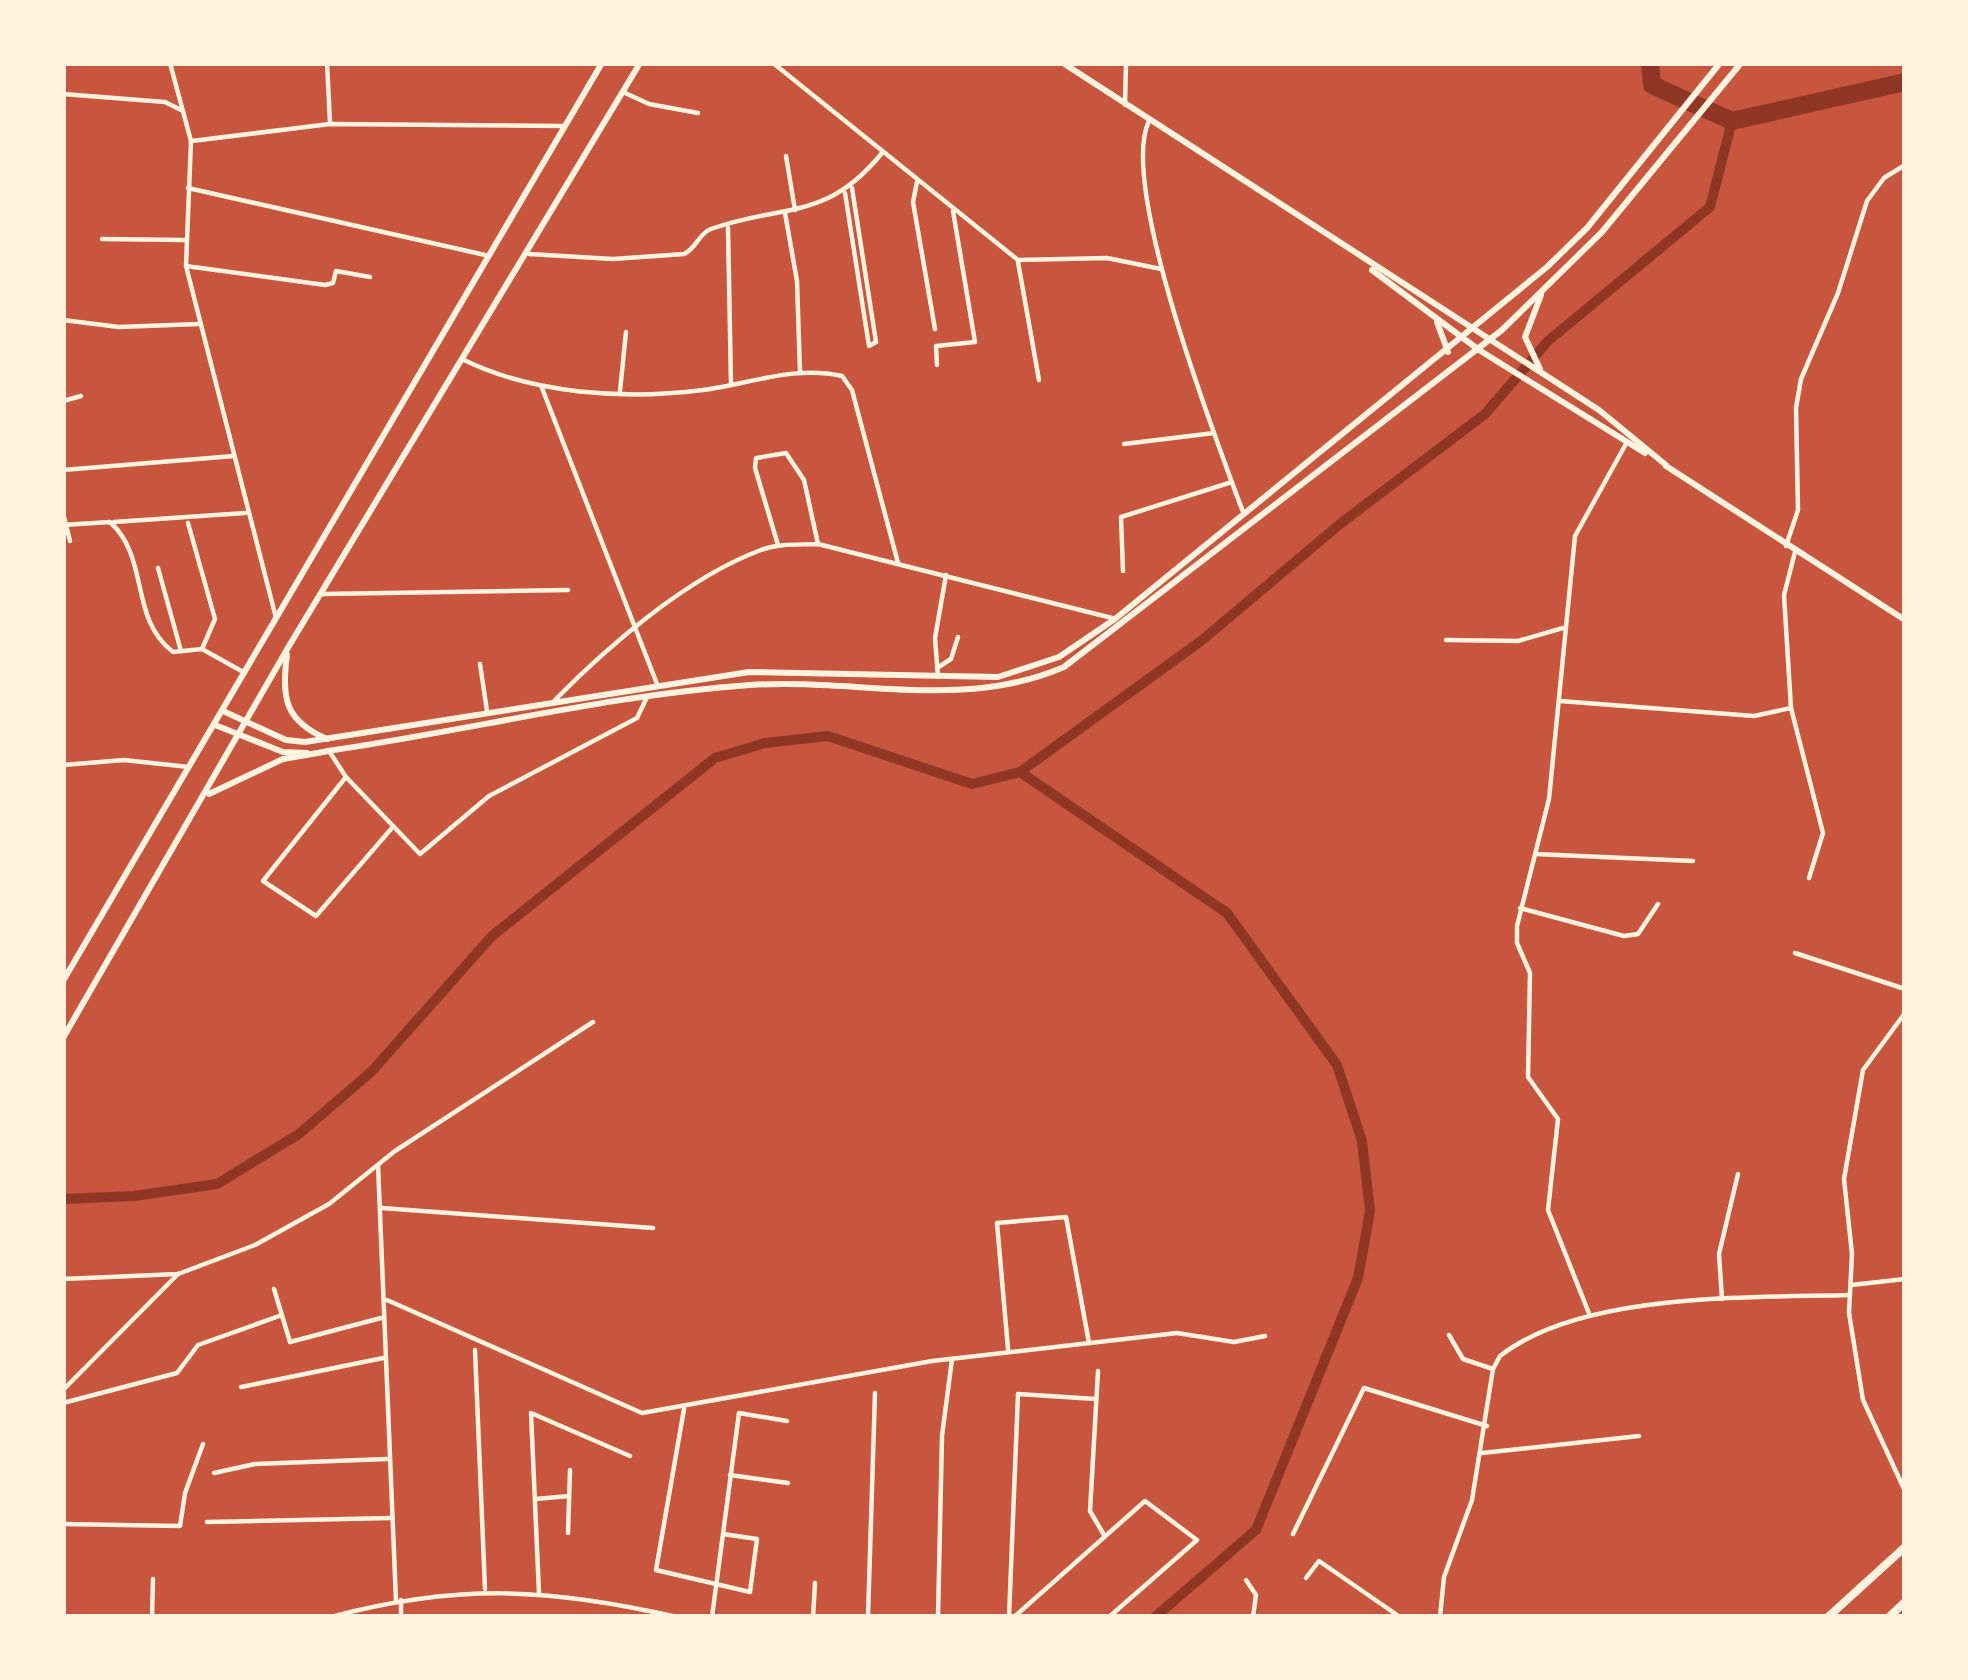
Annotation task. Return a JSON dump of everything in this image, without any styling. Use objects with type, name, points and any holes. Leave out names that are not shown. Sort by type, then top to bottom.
[{"type":"highway","points":[[1828,1617],[1905,1546]]},
{"type":"highway","points":[[1889,1617],[1905,1603]]},
{"type":"main road","points":[[63,981],[485,255],[602,63]]},
{"type":"main road","points":[[63,1038],[242,736],[289,646],[640,63]]},
{"type":"main road","points":[[1063,63],[1359,260],[1541,371],[1666,465],[1905,620]]},
{"type":"main road","points":[[223,711],[286,740],[327,739],[748,672],[998,677],[1059,657],[1115,619],[1476,329],[1587,228],[1720,63]]},
{"type":"main road","points":[[205,797],[283,758],[647,700],[749,686],[962,692],[1035,680],[1101,643],[1491,340],[1541,295],[1673,148],[1741,63]]},
{"type":"main road","points":[[1359,260],[1498,363],[1666,465]]},
{"type":"main road","points":[[1541,295],[1526,330],[1541,371]]},
{"type":"main road","points":[[1435,319],[1448,352]]},
{"type":"main road","points":[[289,646],[283,683],[288,712],[305,730],[327,739]]},
{"type":"main road","points":[[215,724],[284,752],[329,751]]},
{"type":"street","points":[[170,63],[191,141],[186,266],[245,513],[276,618]]},
{"type":"street","points":[[327,63],[330,124]]},
{"type":"street","points":[[773,63],[1018,260],[1107,258],[1161,269]]},
{"type":"street","points":[[1125,105],[1126,63]]},
{"type":"street","points":[[622,92],[649,104],[698,113]]},
{"type":"street","points":[[63,94],[165,102],[181,110]]},
{"type":"street","points":[[1149,121],[1141,157],[1161,269],[1244,514]]},
{"type":"street","points":[[191,141],[330,124],[563,126]]},
{"type":"street","points":[[529,254],[613,260],[684,254],[704,232],[785,213],[848,190],[882,153]]},
{"type":"street","points":[[786,156],[795,210]]},
{"type":"street","points":[[1786,546],[1798,509],[1796,408],[1801,379],[1838,293],[1857,220],[1877,186],[1905,165]]},
{"type":"street","points":[[918,180],[912,197],[935,329]]},
{"type":"street","points":[[188,188],[485,255]]},
{"type":"street","points":[[848,190],[876,342],[869,346],[858,251]]},
{"type":"street","points":[[937,365],[936,346],[975,343],[953,210]]},
{"type":"street","points":[[785,213],[796,280],[800,372]]},
{"type":"street","points":[[728,226],[731,385]]},
{"type":"street","points":[[102,239],[185,240]]},
{"type":"street","points":[[1018,260],[1039,380]]},
{"type":"street","points":[[186,266],[325,284],[334,283],[336,272],[370,277]]},
{"type":"street","points":[[63,320],[119,327],[199,324]]},
{"type":"street","points":[[620,391],[626,332]]},
{"type":"street","points":[[464,360],[508,381],[542,388],[670,393],[800,372],[838,375],[850,386],[898,562]]},
{"type":"street","points":[[542,388],[657,684]]},
{"type":"street","points":[[63,401],[81,396]]},
{"type":"street","points":[[1124,444],[1214,433]]},
{"type":"street","points":[[1590,1316],[1548,1210],[1558,1119],[1528,1077],[1530,973],[1517,944],[1520,908],[1549,799],[1575,536],[1627,442]]},
{"type":"street","points":[[778,545],[755,468],[756,458],[785,453],[794,458],[804,480],[818,544]]},
{"type":"street","points":[[63,470],[234,456]]},
{"type":"street","points":[[1123,571],[1121,517],[1232,482]]},
{"type":"street","points":[[63,513],[70,541]]},
{"type":"street","points":[[65,525],[245,513]]},
{"type":"street","points":[[188,520],[215,619],[202,650]]},
{"type":"street","points":[[110,522],[134,555],[153,637],[173,652],[202,650],[245,673]]},
{"type":"street","points":[[555,700],[634,627],[725,569],[778,545],[818,544],[1115,619]]},
{"type":"street","points":[[1795,552],[1784,578],[1791,708],[1823,833],[1809,878]]},
{"type":"street","points":[[158,568],[181,652]]},
{"type":"street","points":[[938,679],[935,638],[946,575]]},
{"type":"street","points":[[322,594],[568,590]]},
{"type":"street","points":[[1446,640],[1518,640],[1563,628]]},
{"type":"street","points":[[937,668],[951,659],[958,637]]},
{"type":"street","points":[[480,664],[488,712]]},
{"type":"street","points":[[329,751],[346,777],[420,854],[489,796],[638,718],[647,700],[646,686]]},
{"type":"street","points":[[1560,701],[1754,716],[1791,708]]},
{"type":"street","points":[[63,765],[124,760],[190,767]]},
{"type":"street","points":[[346,777],[263,881],[316,916],[393,826]]},
{"type":"street","points":[[1535,854],[1693,861]]},
{"type":"street","points":[[1520,908],[1624,936],[1638,934],[1658,904]]},
{"type":"street","points":[[1795,953],[1905,989]]},
{"type":"street","points":[[1905,1013],[1863,1070],[1851,1117],[1844,1179],[1850,1295],[1863,1400],[1905,1491]]},
{"type":"street","points":[[63,1279],[178,1274],[292,1226],[593,1022]]},
{"type":"street","points":[[378,1165],[388,1300],[381,1318],[387,1460],[401,1617]]},
{"type":"street","points":[[1722,1299],[1718,1268],[1738,1174]]},
{"type":"street","points":[[382,1208],[653,1228]]},
{"type":"street","points":[[1008,1352],[997,1223],[1066,1217],[1089,1343]]},
{"type":"street","points":[[63,1390],[178,1274]]},
{"type":"street","points":[[1851,1285],[1905,1279]]},
{"type":"street","points":[[274,1289],[290,1342],[381,1318]]},
{"type":"street","points":[[1440,1617],[1444,1577],[1472,1500],[1493,1369],[1509,1349],[1590,1316],[1722,1299],[1850,1295]]},
{"type":"street","points":[[388,1300],[632,1411],[684,1407],[1008,1352],[1178,1334],[1234,1342],[1265,1336]]},
{"type":"street","points":[[63,1403],[177,1372],[198,1345],[282,1316]]},
{"type":"street","points":[[1450,1335],[1463,1359],[1493,1369]]},
{"type":"street","points":[[476,1350],[485,1589]]},
{"type":"street","points":[[241,1387],[383,1358]]},
{"type":"street","points":[[938,1617],[942,1436],[952,1359]]},
{"type":"street","points":[[1098,1371],[1090,1510],[1106,1537]]},
{"type":"street","points":[[1293,1534],[1364,1388],[1487,1426]]},
{"type":"street","points":[[868,1617],[875,1393]]},
{"type":"street","points":[[1011,1617],[1018,1394],[1096,1399]]},
{"type":"street","points":[[684,1407],[656,1570],[750,1592],[758,1539],[722,1534]]},
{"type":"street","points":[[539,1592],[531,1413],[630,1456]]},
{"type":"street","points":[[712,1617],[740,1413],[787,1421]]},
{"type":"street","points":[[1482,1453],[1639,1436]]},
{"type":"street","points":[[63,1524],[180,1526],[184,1492],[203,1444]]},
{"type":"street","points":[[214,1473],[255,1464],[387,1460]]},
{"type":"street","points":[[568,1534],[570,1470]]},
{"type":"street","points":[[730,1475],[788,1483]]},
{"type":"street","points":[[536,1499],[569,1496]]},
{"type":"street","points":[[1011,1617],[1145,1502],[1197,1540],[1108,1617]]},
{"type":"street","points":[[206,1522],[391,1518]]},
{"type":"street","points":[[1306,1578],[1319,1561],[1400,1617]]},
{"type":"street","points":[[152,1617],[153,1579]]},
{"type":"street","points":[[1246,1580],[1256,1595],[1253,1617]]},
{"type":"street","points":[[813,1617],[815,1583]]},
{"type":"street","points":[[332,1617],[399,1600],[485,1589],[539,1592],[677,1617]]},
{"type":"waterway","points":[[1650,63],[1652,85],[1732,121],[1905,82]]},
{"type":"waterway","points":[[63,1199],[134,1196],[217,1184],[299,1134],[372,1071],[492,936],[715,758],[765,743],[828,736],[972,784],[1020,772],[1201,641],[1340,524],[1485,414],[1548,341],[1710,207],[1732,121]]},
{"type":"waterway","points":[[1020,772],[1227,913],[1337,1065],[1362,1141],[1370,1211],[1358,1278],[1256,1530],[1155,1617]]}]
